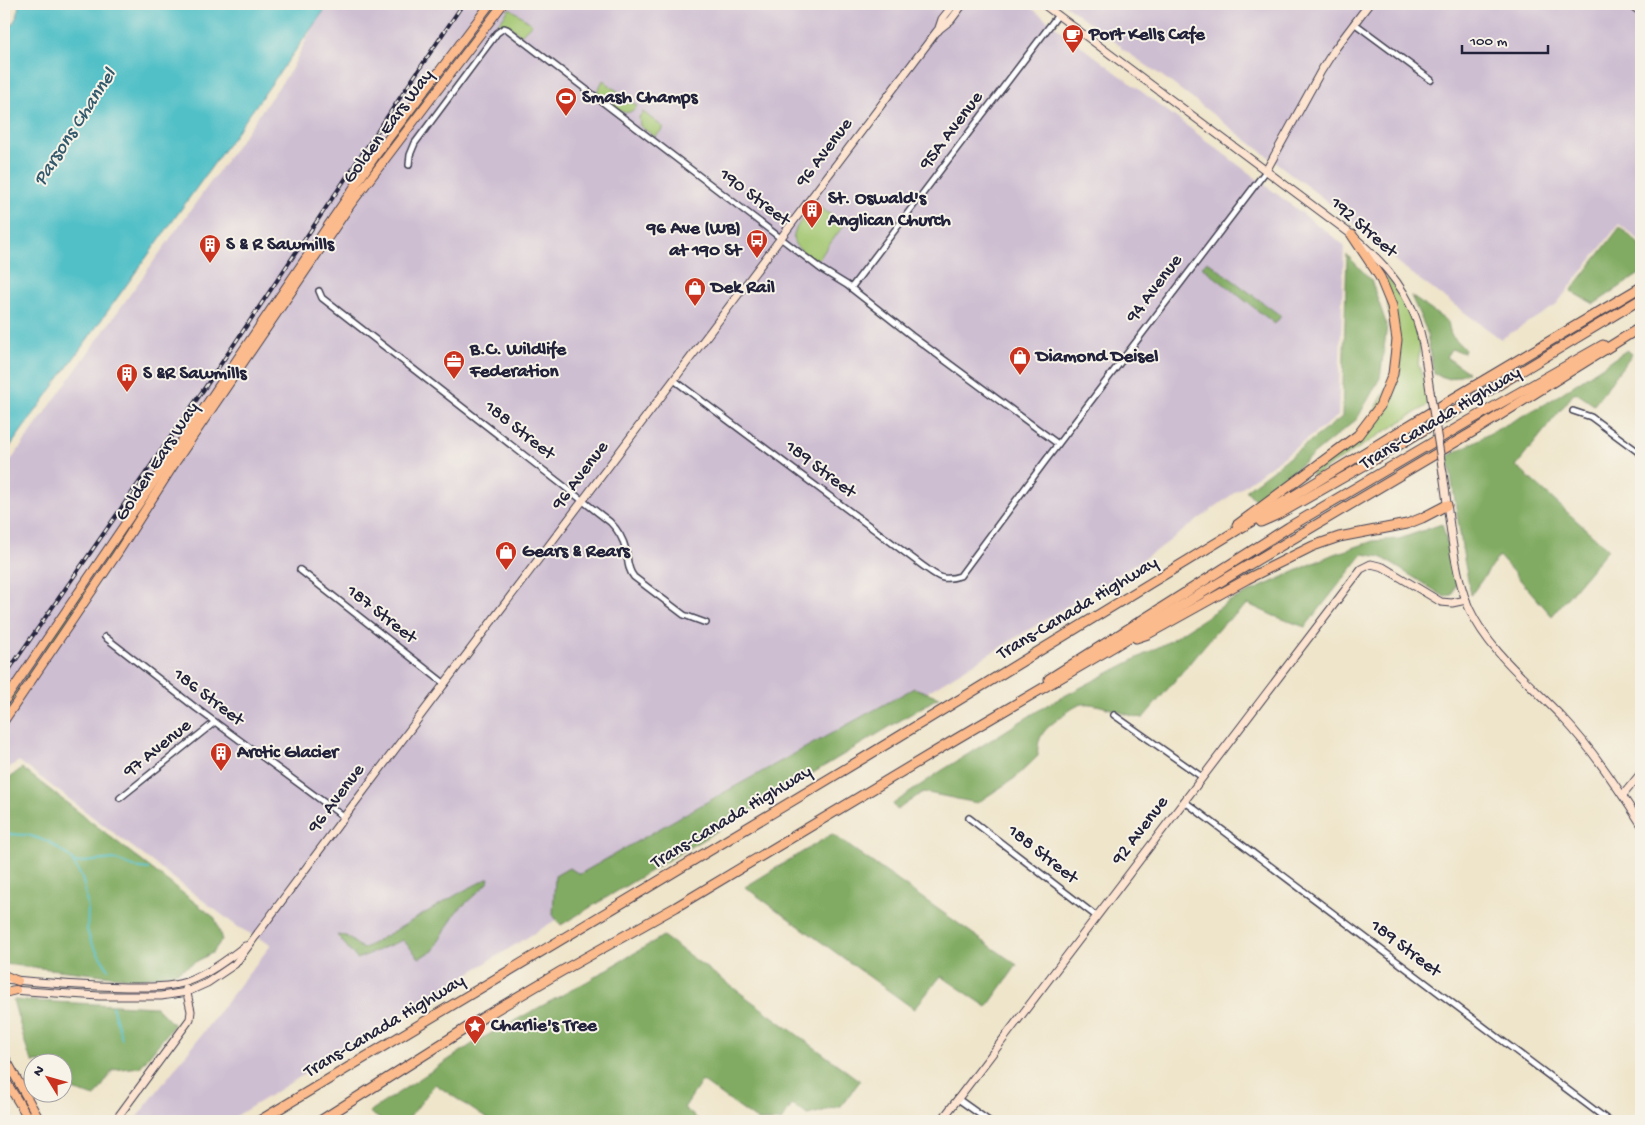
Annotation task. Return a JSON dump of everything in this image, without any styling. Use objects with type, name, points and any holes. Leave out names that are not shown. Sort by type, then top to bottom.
[{"type":"highway","points":[[1193,558],[1358,434],[1380,406],[1393,374],[1397,340],[1392,306],[1380,277],[1352,235]]},
{"type":"highway","name":"Trans-Canada Highway","points":[[259,1121],[1220,542],[1454,398],[1641,287]]},
{"type":"highway","name":"Trans-Canada Highway","points":[[1220,542],[1279,514],[1379,457],[1641,299]]},
{"type":"highway","name":"Trans-Canada Highway","points":[[320,1121],[516,998],[676,907],[956,739],[1113,648],[1476,430],[1641,326]]},
{"type":"highway","name":"Trans-Canada Highway","points":[[956,739],[1094,649],[1289,527],[1537,381],[1641,326]]},
{"type":"highway","points":[[1113,648],[1148,634],[1247,579],[1313,546],[1339,537],[1407,524],[1447,505]]},
{"type":"main road","name":"Golden Ears Way","points":[[4,702],[376,154],[490,4]]},
{"type":"main road","name":"Golden Ears Way","points":[[4,722],[351,204],[503,4]]},
{"type":"main road","name":"96 Avenue","points":[[938,31],[942,19],[954,4]]},
{"type":"main road","name":"96 Avenue","points":[[16,990],[108,996],[161,996],[187,992],[209,982],[235,964],[938,31],[951,20],[964,4]]},
{"type":"main road","name":"192 Street","points":[[1043,4],[1352,235],[1386,267],[1407,299],[1415,317],[1421,340],[1459,577],[1466,600],[1486,638],[1498,653],[1587,745],[1623,795],[1641,824]]},
{"type":"main road","name":"94 Avenue","points":[[1266,171],[1324,66],[1369,4]]},
{"type":"main road","points":[[1630,4],[1641,12]]},
{"type":"main road","name":"92 Avenue","points":[[941,1121],[1361,568],[1370,564],[1383,567],[1441,602],[1452,603],[1466,600]]},
{"type":"main road","points":[[1623,795],[1641,773]]},
{"type":"main road","name":"96 Avenue","points":[[4,980],[100,987],[150,987],[184,982],[215,968],[251,942]]},
{"type":"main road","points":[[4,975],[18,981]]},
{"type":"main road","points":[[115,1121],[187,1024],[191,1011],[184,982]]},
{"type":"main road","points":[[4,991],[16,990]]},
{"type":"main road","points":[[4,1056],[40,1121]]},
{"type":"main road","points":[[4,1078],[30,1121]]},
{"type":"street","name":"95A Avenue","points":[[851,288],[1058,15]]},
{"type":"street","points":[[1354,23],[1431,80]]},
{"type":"street","name":"190 Street","points":[[409,165],[410,155],[415,143],[497,33],[504,28],[523,40],[821,269],[851,288],[912,336],[1058,444]]},
{"type":"street","name":"94 Avenue","points":[[950,580],[960,576],[1266,171]]},
{"type":"street","name":"188 Street","points":[[320,291],[322,298],[610,522],[618,531],[626,550],[630,571],[634,577],[684,615],[706,623]]},
{"type":"street","name":"189 Street","points":[[674,380],[939,578],[950,580]]},
{"type":"street","points":[[1574,410],[1591,417],[1641,454]]},
{"type":"street","name":"187 Street","points":[[300,570],[445,684]]},
{"type":"street","name":"186 Street","points":[[105,637],[215,722],[344,817]]},
{"type":"street","points":[[1114,715],[1202,777]]},
{"type":"street","name":"97 Avenue","points":[[120,798],[215,722]]},
{"type":"street","name":"189 Street","points":[[1184,801],[1609,1121]]},
{"type":"street","name":"188 Street","points":[[969,818],[1096,916]]},
{"type":"street","points":[[958,1099],[989,1121]]},
{"type":"shaded area","points":[[324,4],[1026,4],[1344,245],[1338,416],[1160,548],[1110,580],[228,1121],[134,1121],[271,945],[238,927],[19,761],[4,771],[4,470],[291,70]]},
{"type":"shaded area","points":[[1064,4],[1641,4],[1641,242],[1619,224],[1555,306],[1501,339],[1416,277],[1345,215]]},
{"type":"green space","points":[[494,4],[498,4],[363,181],[400,127]]},
{"type":"green space","points":[[510,8],[532,24],[521,35],[509,26],[495,28]]},
{"type":"green space","points":[[603,80],[637,106],[627,113],[617,110],[597,93]]},
{"type":"green space","points":[[643,112],[664,128],[655,137],[640,126],[639,117]]},
{"type":"green space","points":[[815,203],[844,225],[817,261],[799,249],[794,239],[796,228]]},
{"type":"green space","points":[[1620,227],[1641,246],[1641,273],[1594,304],[1571,291]]},
{"type":"green space","points":[[1347,255],[1371,280],[1387,326],[1380,378],[1357,419],[1256,501],[1246,490],[1342,417]]},
{"type":"green space","points":[[1207,261],[1281,316],[1275,324],[1202,267]]},
{"type":"green space","points":[[1388,278],[1402,297],[1414,324],[1420,347],[1418,364],[1426,387],[1428,405],[1313,476],[1311,474],[1360,437],[1397,369],[1384,281]]},
{"type":"green space","points":[[1411,296],[1448,322],[1451,335],[1465,350],[1464,353],[1451,349],[1446,357],[1468,372],[1450,379],[1434,374],[1426,329]]},
{"type":"green space","points":[[1627,350],[1632,354],[1594,405],[1575,392],[1516,466],[1608,549],[1552,616],[1499,556],[1471,595],[1448,456],[1550,401]]},
{"type":"green space","points":[[154,487],[120,544],[4,715],[4,709]]},
{"type":"green space","points":[[1442,524],[1457,580],[1452,595],[1445,597],[1381,557],[1363,554],[1305,627],[1248,604],[1221,626],[1143,718],[1093,704],[1079,705],[1049,726],[1039,742],[1038,756],[1015,778],[977,803],[923,792],[897,810],[893,804],[941,771],[1047,705],[1168,642],[1230,601],[1329,556],[1373,541],[1399,539]]},
{"type":"green space","points":[[914,688],[939,697],[561,925],[553,915],[555,876],[569,868],[580,874]]},
{"type":"green space","points":[[22,768],[215,918],[222,940],[212,953],[175,973],[139,979],[4,964],[4,782]]},
{"type":"green space","points":[[832,834],[1017,965],[987,1007],[941,976],[914,1009],[745,887]]},
{"type":"green space","points":[[489,878],[488,883],[456,912],[433,951],[419,958],[403,940],[357,959],[337,935],[346,936],[363,949]]},
{"type":"green space","points":[[663,936],[860,1081],[841,1106],[808,1115],[792,1105],[781,1121],[758,1121],[702,1081],[684,1108],[700,1121],[490,1121],[435,1084],[407,1121],[383,1121],[369,1112],[477,1041],[588,981]]},
{"type":"green space","points":[[13,1000],[156,1007],[174,1025],[140,1067],[113,1070],[95,1097],[72,1090],[72,1052],[28,1052]]},
{"type":"water","name":"Parsons Channel","points":[[19,4],[329,4],[4,455],[4,39],[17,16]]},
{"type":"waterway","points":[[4,834],[28,835],[49,842],[71,858],[82,878],[85,890],[88,911],[87,930],[91,942],[108,969]]},
{"type":"waterway","points":[[73,863],[114,859],[134,867],[148,869]]},
{"type":"waterway","points":[[112,1006],[122,1039]]},
{"type":"railway","points":[[4,677],[204,389],[463,4]]},
{"type":"place","name":"Port Kells Cafe","points":[[1073,54]]},
{"type":"place","name":"Smash Champs","points":[[566,117]]},
{"type":"place","name":"St. Oswald's Anglican Church","points":[[812,229]]},
{"type":"place","name":"96 Ave (WB) at 190 St","points":[[757,259]]},
{"type":"place","name":"S & R Sawmills","points":[[210,264]]},
{"type":"place","name":"Dek Rail","points":[[695,307]]},
{"type":"place","name":"Diamond Deisel","points":[[1020,376]]},
{"type":"place","name":"B.C. Wildlife Federation","points":[[454,380]]},
{"type":"place","name":"S &R Sawmills","points":[[127,393]]},
{"type":"place","name":"Gears & Rears","points":[[506,571]]},
{"type":"place","name":"Arctic Glacier","points":[[221,772]]},
{"type":"place","name":"Charlie's Tree","points":[[475,1045]]}]
